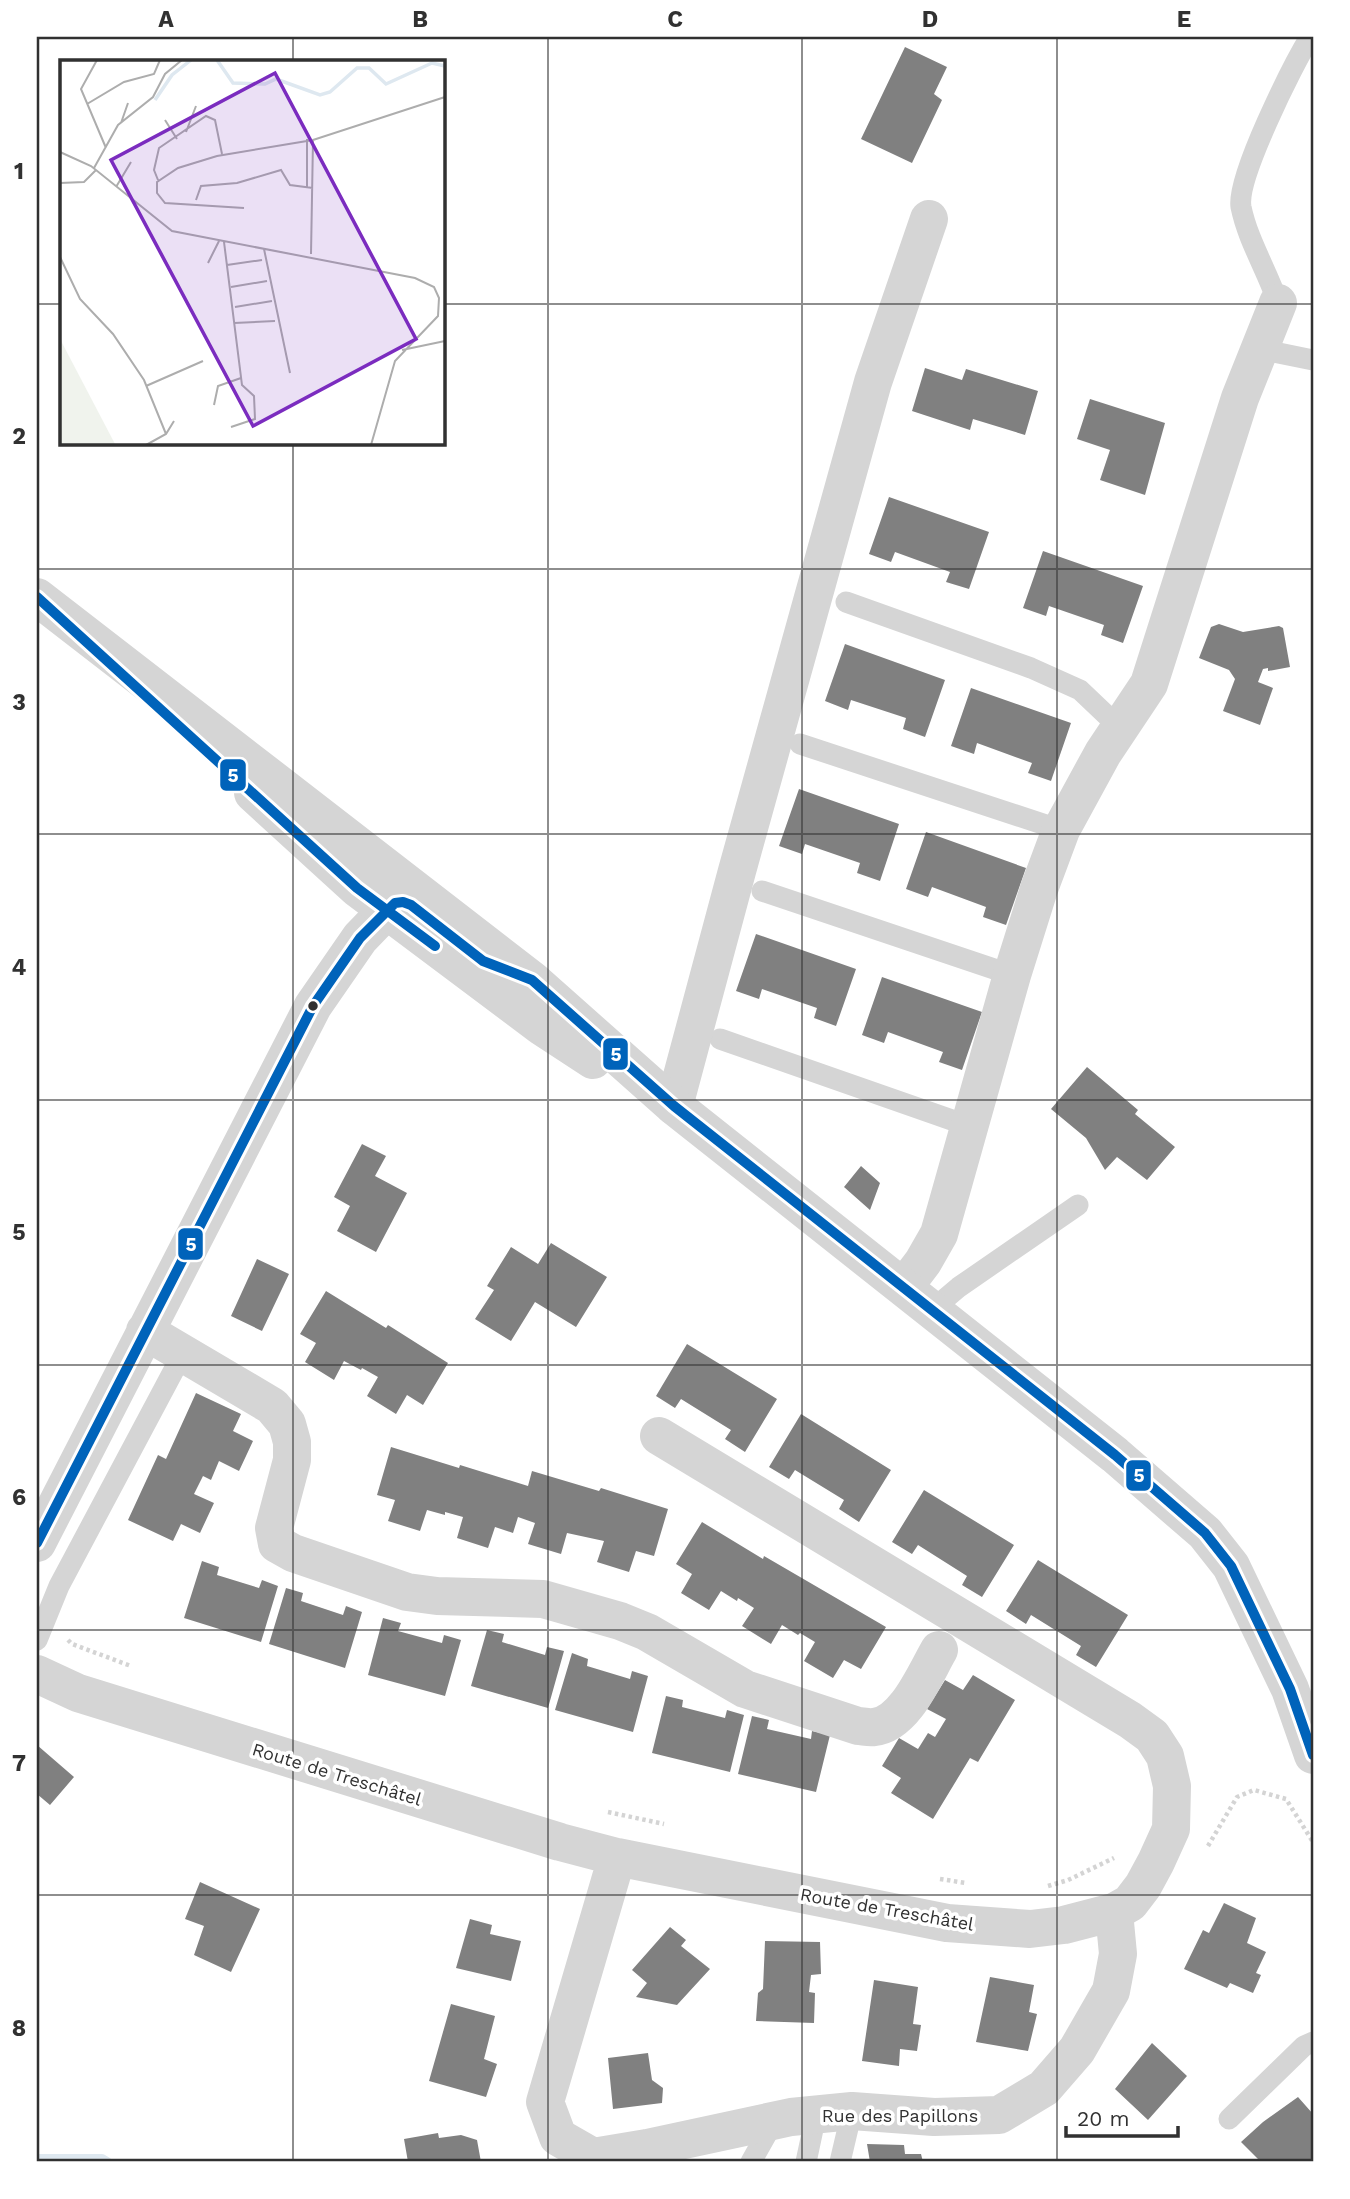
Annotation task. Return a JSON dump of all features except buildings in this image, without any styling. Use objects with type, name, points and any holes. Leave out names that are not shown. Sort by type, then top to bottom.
[{"type":"street","points":[[674,1106],[873,382],[929,219]]},
{"type":"street","points":[[918,1298],[923,1262],[939,1234],[968,1126],[1039,889],[1061,830],[1104,753],[1149,684],[1240,398],[1278,303]]},
{"type":"street","points":[[45,603],[357,888],[541,1026],[627,1082],[674,1106]]},
{"type":"street","points":[[45,603],[533,980],[674,1106],[1115,1455],[1205,1533],[1231,1566],[1290,1689],[1313,1755]]},
{"type":"street","points":[[387,869],[394,889],[387,910]]},
{"type":"street","points":[[37,1543],[313,1006],[360,938],[395,903],[403,902],[411,905],[483,961],[533,980]]},
{"type":"street","points":[[145,1331],[272,1406],[287,1424],[292,1442],[292,1460],[274,1528],[277,1544],[293,1552],[407,1592],[437,1597],[543,1599],[620,1621],[647,1632],[745,1689],[858,1726],[875,1727],[891,1721],[903,1710],[939,1650]]},
{"type":"street","name":"Route de Treschâtel","points":[[37,1674],[78,1693],[289,1760],[560,1842],[652,1866],[947,1923],[1030,1929],[1064,1925],[1114,1912],[1130,1903],[1143,1886],[1171,1829],[1172,1786],[1165,1756],[1152,1736],[1130,1720],[659,1436]]},
{"type":"street","name":"Rue des Papillons","points":[[617,1857],[545,2102],[558,2137],[593,2157],[774,2121],[834,2113],[934,2118],[999,2115],[1044,2088],[1077,2050],[1111,1991],[1118,1954],[1114,1912]]},
{"type":"lane","points":[[1278,303],[1269,275],[1252,244],[1241,205],[1242,190],[1252,158],[1310,37]]},
{"type":"lane","points":[[1259,349],[1313,360]]},
{"type":"lane","points":[[846,603],[1031,668],[1080,690],[1121,729]]},
{"type":"lane","points":[[800,744],[1061,830]]},
{"type":"lane","points":[[762,891],[1012,975]]},
{"type":"lane","points":[[720,1039],[968,1126]]},
{"type":"lane","points":[[918,1298],[960,1287],[1078,1205]]},
{"type":"lane","points":[[37,1640],[59,1586],[183,1353]]},
{"type":"lane","points":[[1229,2119],[1304,2046],[1313,2042]]},
{"type":"lane","points":[[806,2162],[834,2113]]},
{"type":"lane","points":[[834,2113],[840,2162]]},
{"type":"lane","points":[[751,2162],[774,2121]]},
{"type":"path","points":[[48,1618],[72,1644],[134,1667]]},
{"type":"path","points":[[1205,1853],[1237,1797],[1254,1790],[1286,1799],[1313,1842]]},
{"type":"path","points":[[599,1810],[673,1826]]},
{"type":"path","points":[[1036,1889],[1068,1880],[1118,1855]]},
{"type":"path","points":[[935,1879],[969,1883]]},
{"type":"waterway","points":[[37,2159],[102,2159],[107,2162]]},
{"type":"transit line","name":"5","points":[[37,597],[357,888],[435,946]]},
{"type":"transit line","name":"5","points":[[37,1543],[313,1006],[360,938],[395,903],[403,902],[411,905],[483,961],[532,980],[674,1106],[1115,1455],[1205,1533],[1231,1566],[1290,1689],[1313,1755]]}]
